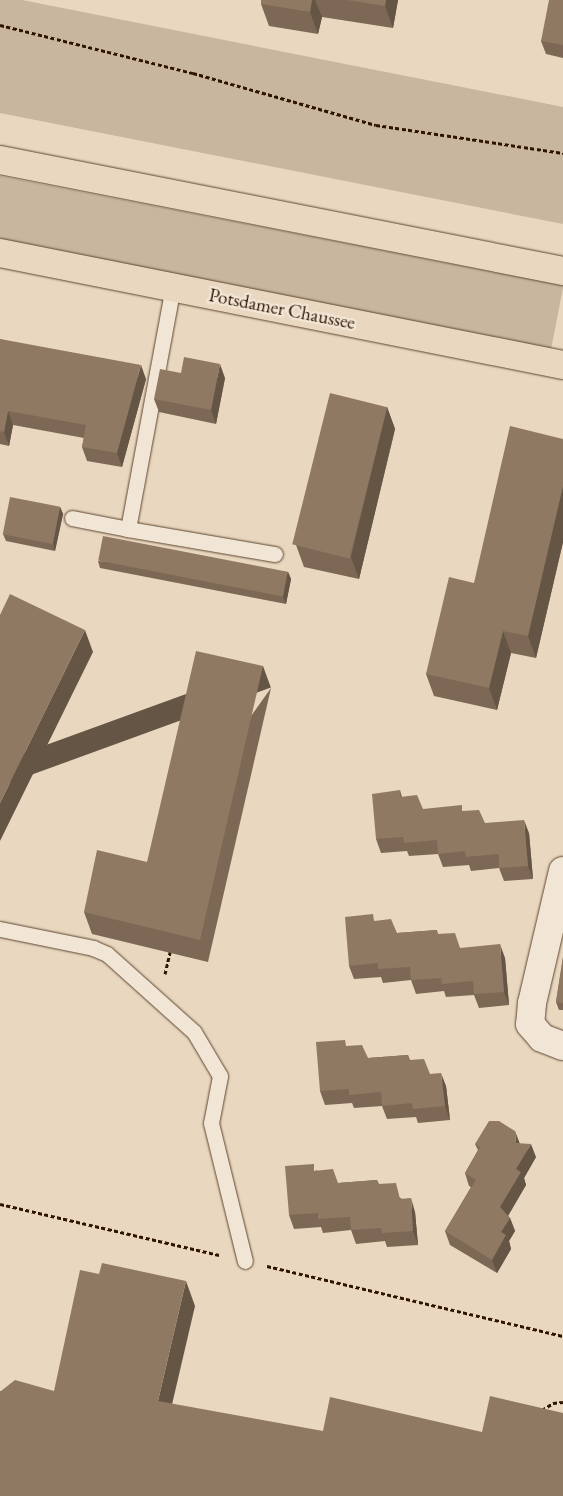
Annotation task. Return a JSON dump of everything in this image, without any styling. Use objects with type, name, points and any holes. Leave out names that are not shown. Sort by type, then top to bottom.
[{"type":"main road","points":[[0,160],[563,272]]},
{"type":"main road","name":"Potsdamer Chaussee","points":[[0,253],[563,365]]},
{"type":"street","points":[[563,871],[530,1024],[542,1038],[563,1046]]},
{"type":"lane","points":[[128,529],[173,287]]},
{"type":"lane","points":[[72,518],[274,554]]},
{"type":"lane","points":[[0,929],[93,948],[107,954],[194,1032],[220,1076],[211,1123],[245,1261]]},
{"type":"path","points":[[0,24],[193,73],[376,125],[563,153]]},
{"type":"path","points":[[0,1204],[563,1336]]},
{"type":"path","points":[[539,1412],[553,1403],[563,1402]]},
{"type":"shaded area","points":[[0,0],[22,0],[563,107],[563,224],[0,113]]},
{"type":"shaded area","points":[[0,176],[563,285],[551,348],[0,241]]},
{"type":"building","points":[[261,0],[312,0],[310,12],[261,4]]},
{"type":"building","points":[[347,0],[386,0],[385,6]]},
{"type":"building","points":[[549,0],[563,0],[563,45],[541,41]]},
{"type":"building","points":[[0,339],[141,365],[117,453],[82,447],[86,425],[8,411],[4,432],[0,431]]},
{"type":"building","points":[[184,357],[220,364],[211,410],[154,399],[160,369],[181,373]]},
{"type":"building","points":[[330,393],[387,407],[350,559],[292,544]]},
{"type":"building","points":[[510,426],[563,439],[563,486],[528,636],[503,631],[489,688],[426,674],[449,577],[474,583]]},
{"type":"building","points":[[10,497],[60,507],[53,544],[3,534]]},
{"type":"building","points":[[103,536],[288,572],[283,596],[98,561]]},
{"type":"building","points":[[10,594],[85,630],[0,803],[0,615]]},
{"type":"building","points":[[196,651],[263,666],[200,940],[84,912],[97,850],[147,862]]},
{"type":"building","points":[[400,790],[400,797],[417,795],[423,809],[462,805],[462,811],[479,810],[485,823],[524,820],[528,866],[499,868],[499,854],[466,857],[465,851],[438,854],[437,840],[404,843],[403,837],[376,839],[372,794]]},
{"type":"building","points":[[373,914],[374,921],[391,919],[397,933],[437,930],[437,934],[455,933],[460,948],[500,944],[504,992],[474,994],[473,981],[442,984],[441,978],[411,980],[410,967],[378,969],[378,963],[349,966],[345,917]]},
{"type":"building","points":[[563,957],[563,1003],[556,1002]]},
{"type":"building","points":[[345,1040],[346,1046],[362,1045],[368,1058],[408,1055],[409,1060],[424,1059],[430,1074],[441,1073],[445,1106],[413,1109],[412,1103],[382,1106],[381,1092],[349,1095],[349,1089],[320,1091],[316,1042]]},
{"type":"building","points":[[489,1121],[499,1121],[515,1131],[516,1143],[531,1144],[516,1169],[521,1172],[500,1207],[510,1218],[501,1232],[506,1235],[492,1260],[445,1231],[476,1180],[465,1173],[480,1147],[475,1144]]},
{"type":"building","points":[[314,1164],[314,1171],[333,1169],[338,1183],[377,1180],[378,1184],[396,1183],[400,1199],[411,1198],[413,1231],[382,1233],[381,1228],[351,1230],[350,1217],[318,1219],[318,1213],[289,1215],[285,1166]]},
{"type":"building","points":[[102,1263],[186,1281],[158,1401],[323,1431],[330,1397],[482,1432],[490,1396],[563,1413],[563,1496],[0,1496],[0,1391],[15,1380],[54,1391],[80,1270],[99,1274]]}]
